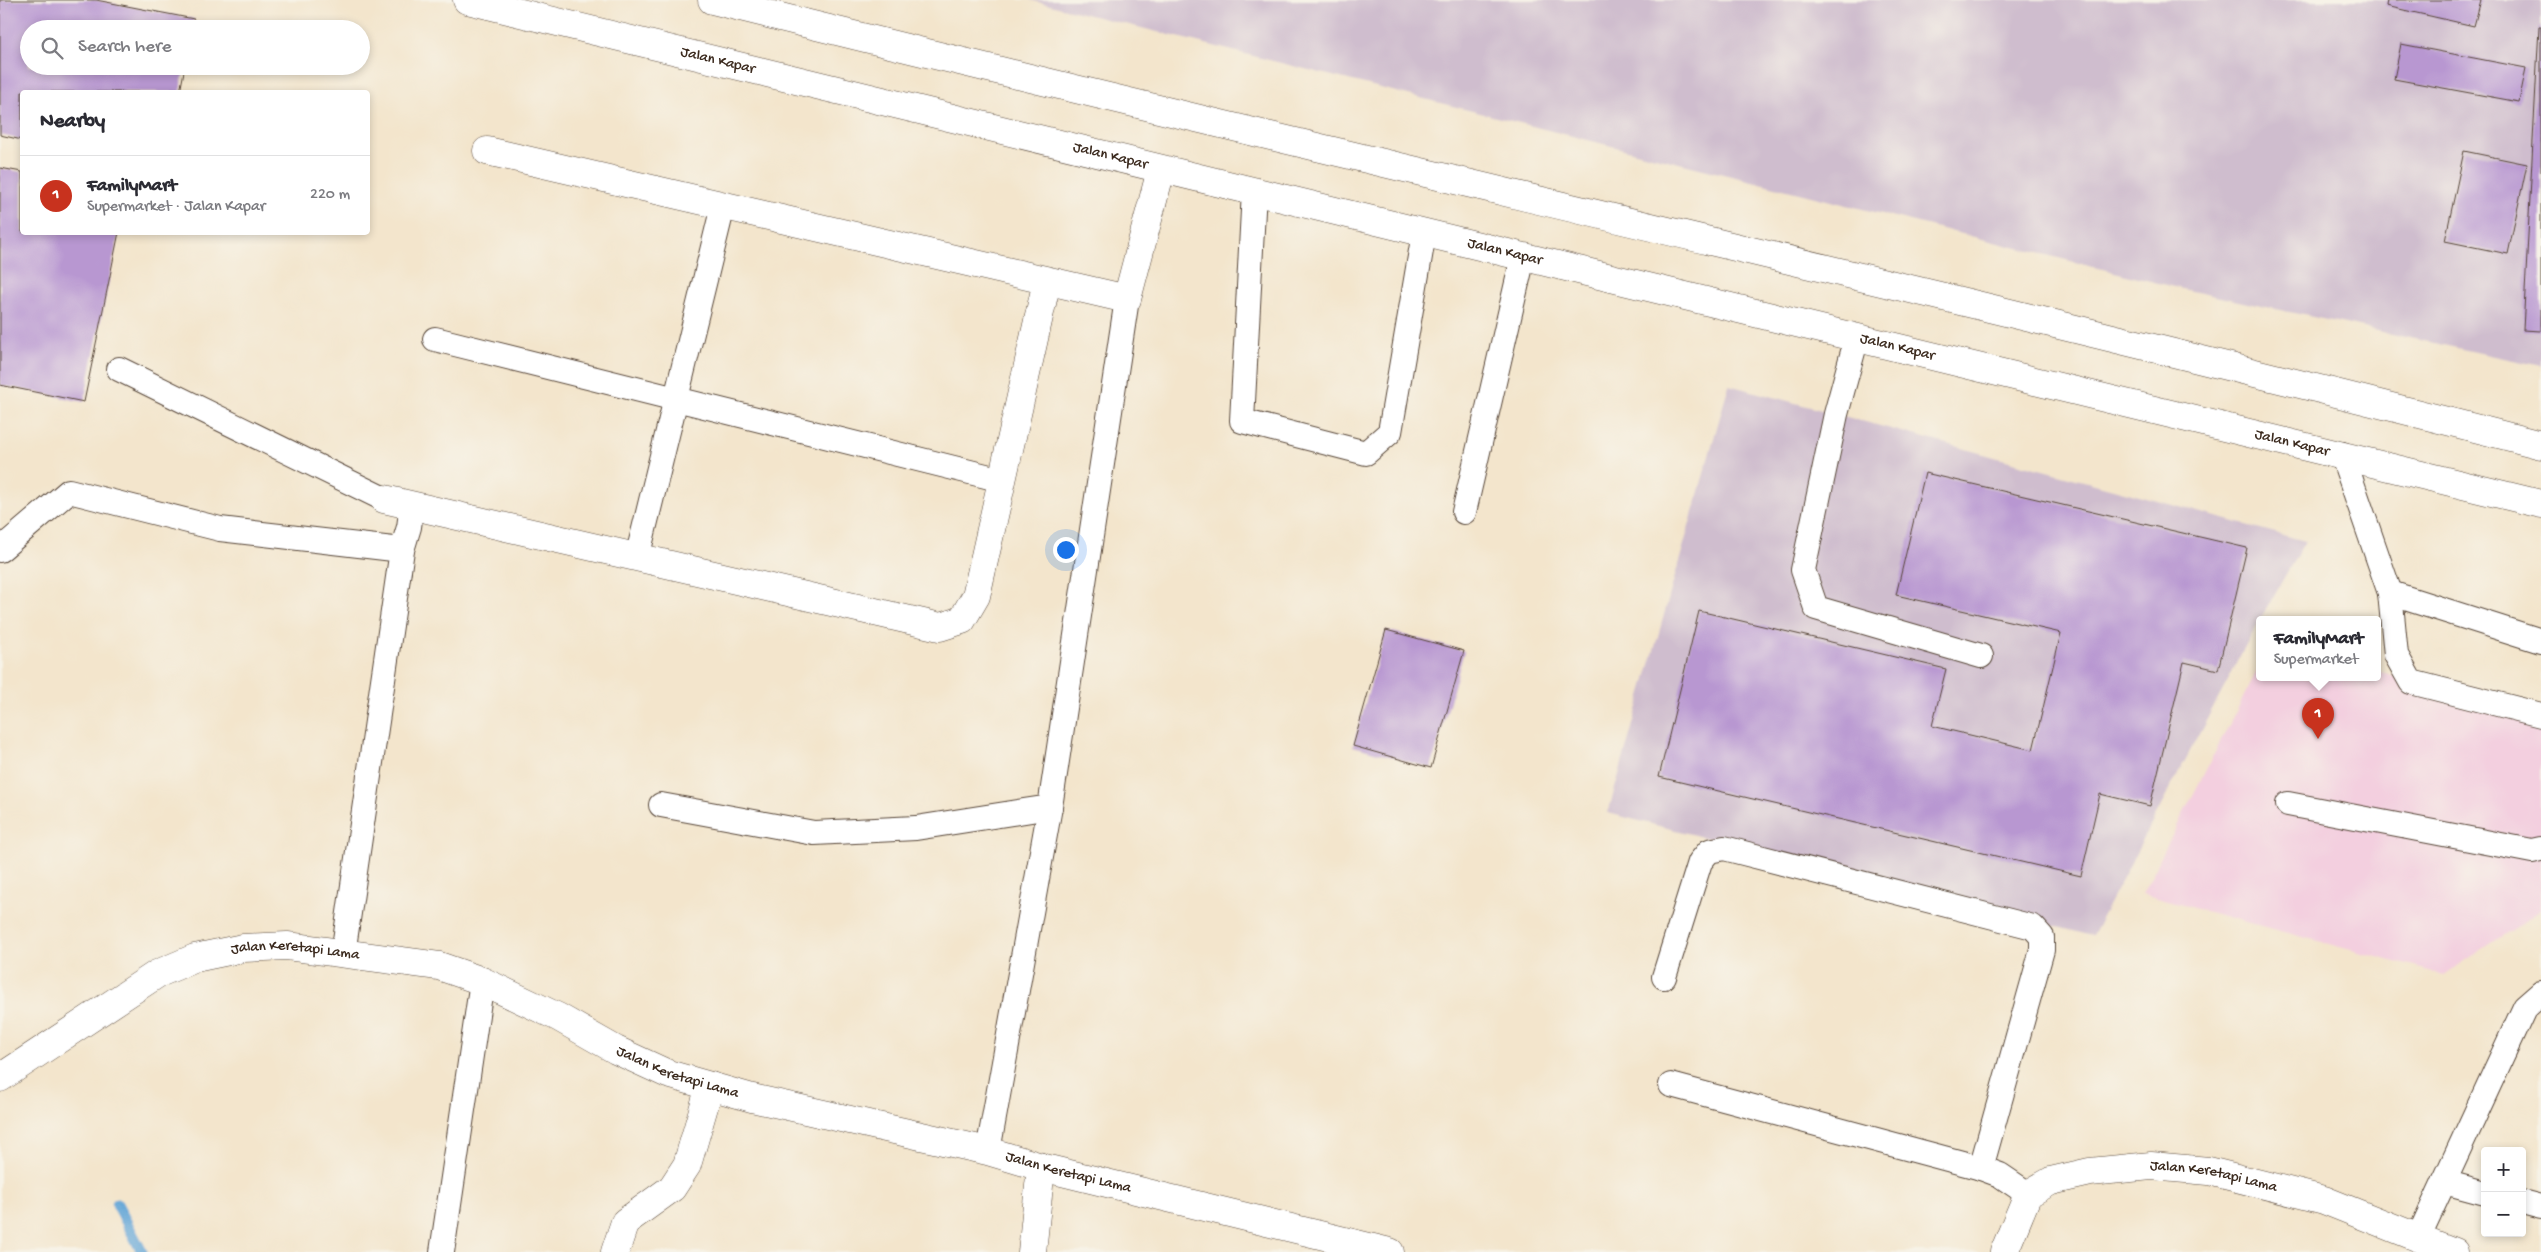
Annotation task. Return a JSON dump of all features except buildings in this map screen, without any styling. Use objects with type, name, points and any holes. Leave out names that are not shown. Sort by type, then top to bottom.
[{"type":"main road","name":"Jalan Kapar","points":[[467,0],[1161,170],[2342,454],[2541,504]]},
{"type":"main road","points":[[712,0],[1090,95],[2296,382],[2541,445]]},
{"type":"main road","points":[[487,151],[1127,299],[1161,170]]},
{"type":"main road","points":[[384,499],[940,627],[962,620],[976,596],[1047,281]]},
{"type":"main road","name":"Jalan Keretapi Lama","points":[[0,1078],[157,974],[195,958],[242,948],[286,946],[439,966],[482,981],[558,1017],[625,1054],[668,1074],[752,1098],[988,1151],[1329,1245],[1390,1252]]},
{"type":"main road","points":[[615,1252],[624,1222],[672,1188],[687,1164],[710,1086]]},
{"type":"main road","name":"Jalan Keretapi Lama","points":[[2028,1194],[2051,1181],[2090,1172],[2151,1166],[2209,1171],[2324,1200],[2454,1252]]},
{"type":"main road","points":[[1032,1252],[1041,1167]]},
{"type":"main road","points":[[2004,1252],[2028,1194]]},
{"type":"lane","points":[[1254,191],[1242,421],[1366,453],[1390,432],[1424,233]]},
{"type":"lane","points":[[637,558],[723,206]]},
{"type":"lane","points":[[1464,512],[1523,257]]},
{"type":"lane","points":[[988,1151],[1050,807],[1127,299]]},
{"type":"lane","points":[[1857,337],[1836,414],[1803,570],[1816,608],[1980,656]]},
{"type":"lane","points":[[435,339],[1002,480]]},
{"type":"lane","points":[[119,369],[384,499]]},
{"type":"lane","points":[[2342,454],[2390,593],[2396,655],[2411,682],[2541,715]]},
{"type":"lane","points":[[0,550],[68,491],[220,529],[402,550]]},
{"type":"lane","points":[[343,954],[402,550],[409,527],[412,505]]},
{"type":"lane","points":[[2390,593],[2541,641]]},
{"type":"lane","points":[[2288,804],[2532,851],[2541,849]]},
{"type":"lane","points":[[661,805],[814,834],[916,828],[1050,807]]},
{"type":"lane","points":[[1664,977],[1700,862],[1709,851],[1724,848],[2033,927],[2042,937],[2042,950],[1981,1168]]},
{"type":"lane","points":[[442,1252],[482,981]]},
{"type":"lane","points":[[2418,1238],[2524,1007],[2541,993]]},
{"type":"lane","points":[[1671,1085],[1981,1168],[2000,1175],[2028,1194]]},
{"type":"lane","points":[[2444,1182],[2481,1192]]},
{"type":"lane","points":[[2526,1203],[2541,1207]]},
{"type":"shaded area","points":[[1030,0],[2541,0],[2541,366],[2178,288]]},
{"type":"shaded area","points":[[1729,385],[2305,541],[2262,616],[2256,616],[2256,627],[2092,936],[1608,813]]},
{"type":"shaded area","points":[[2381,672],[2541,715],[2541,910],[2444,975],[2142,894],[2256,673],[2256,681],[2381,681]]},
{"type":"waterway","points":[[117,1204],[142,1252]]},
{"type":"place","name":"FamilyMart","points":[[2318,739]]}]
